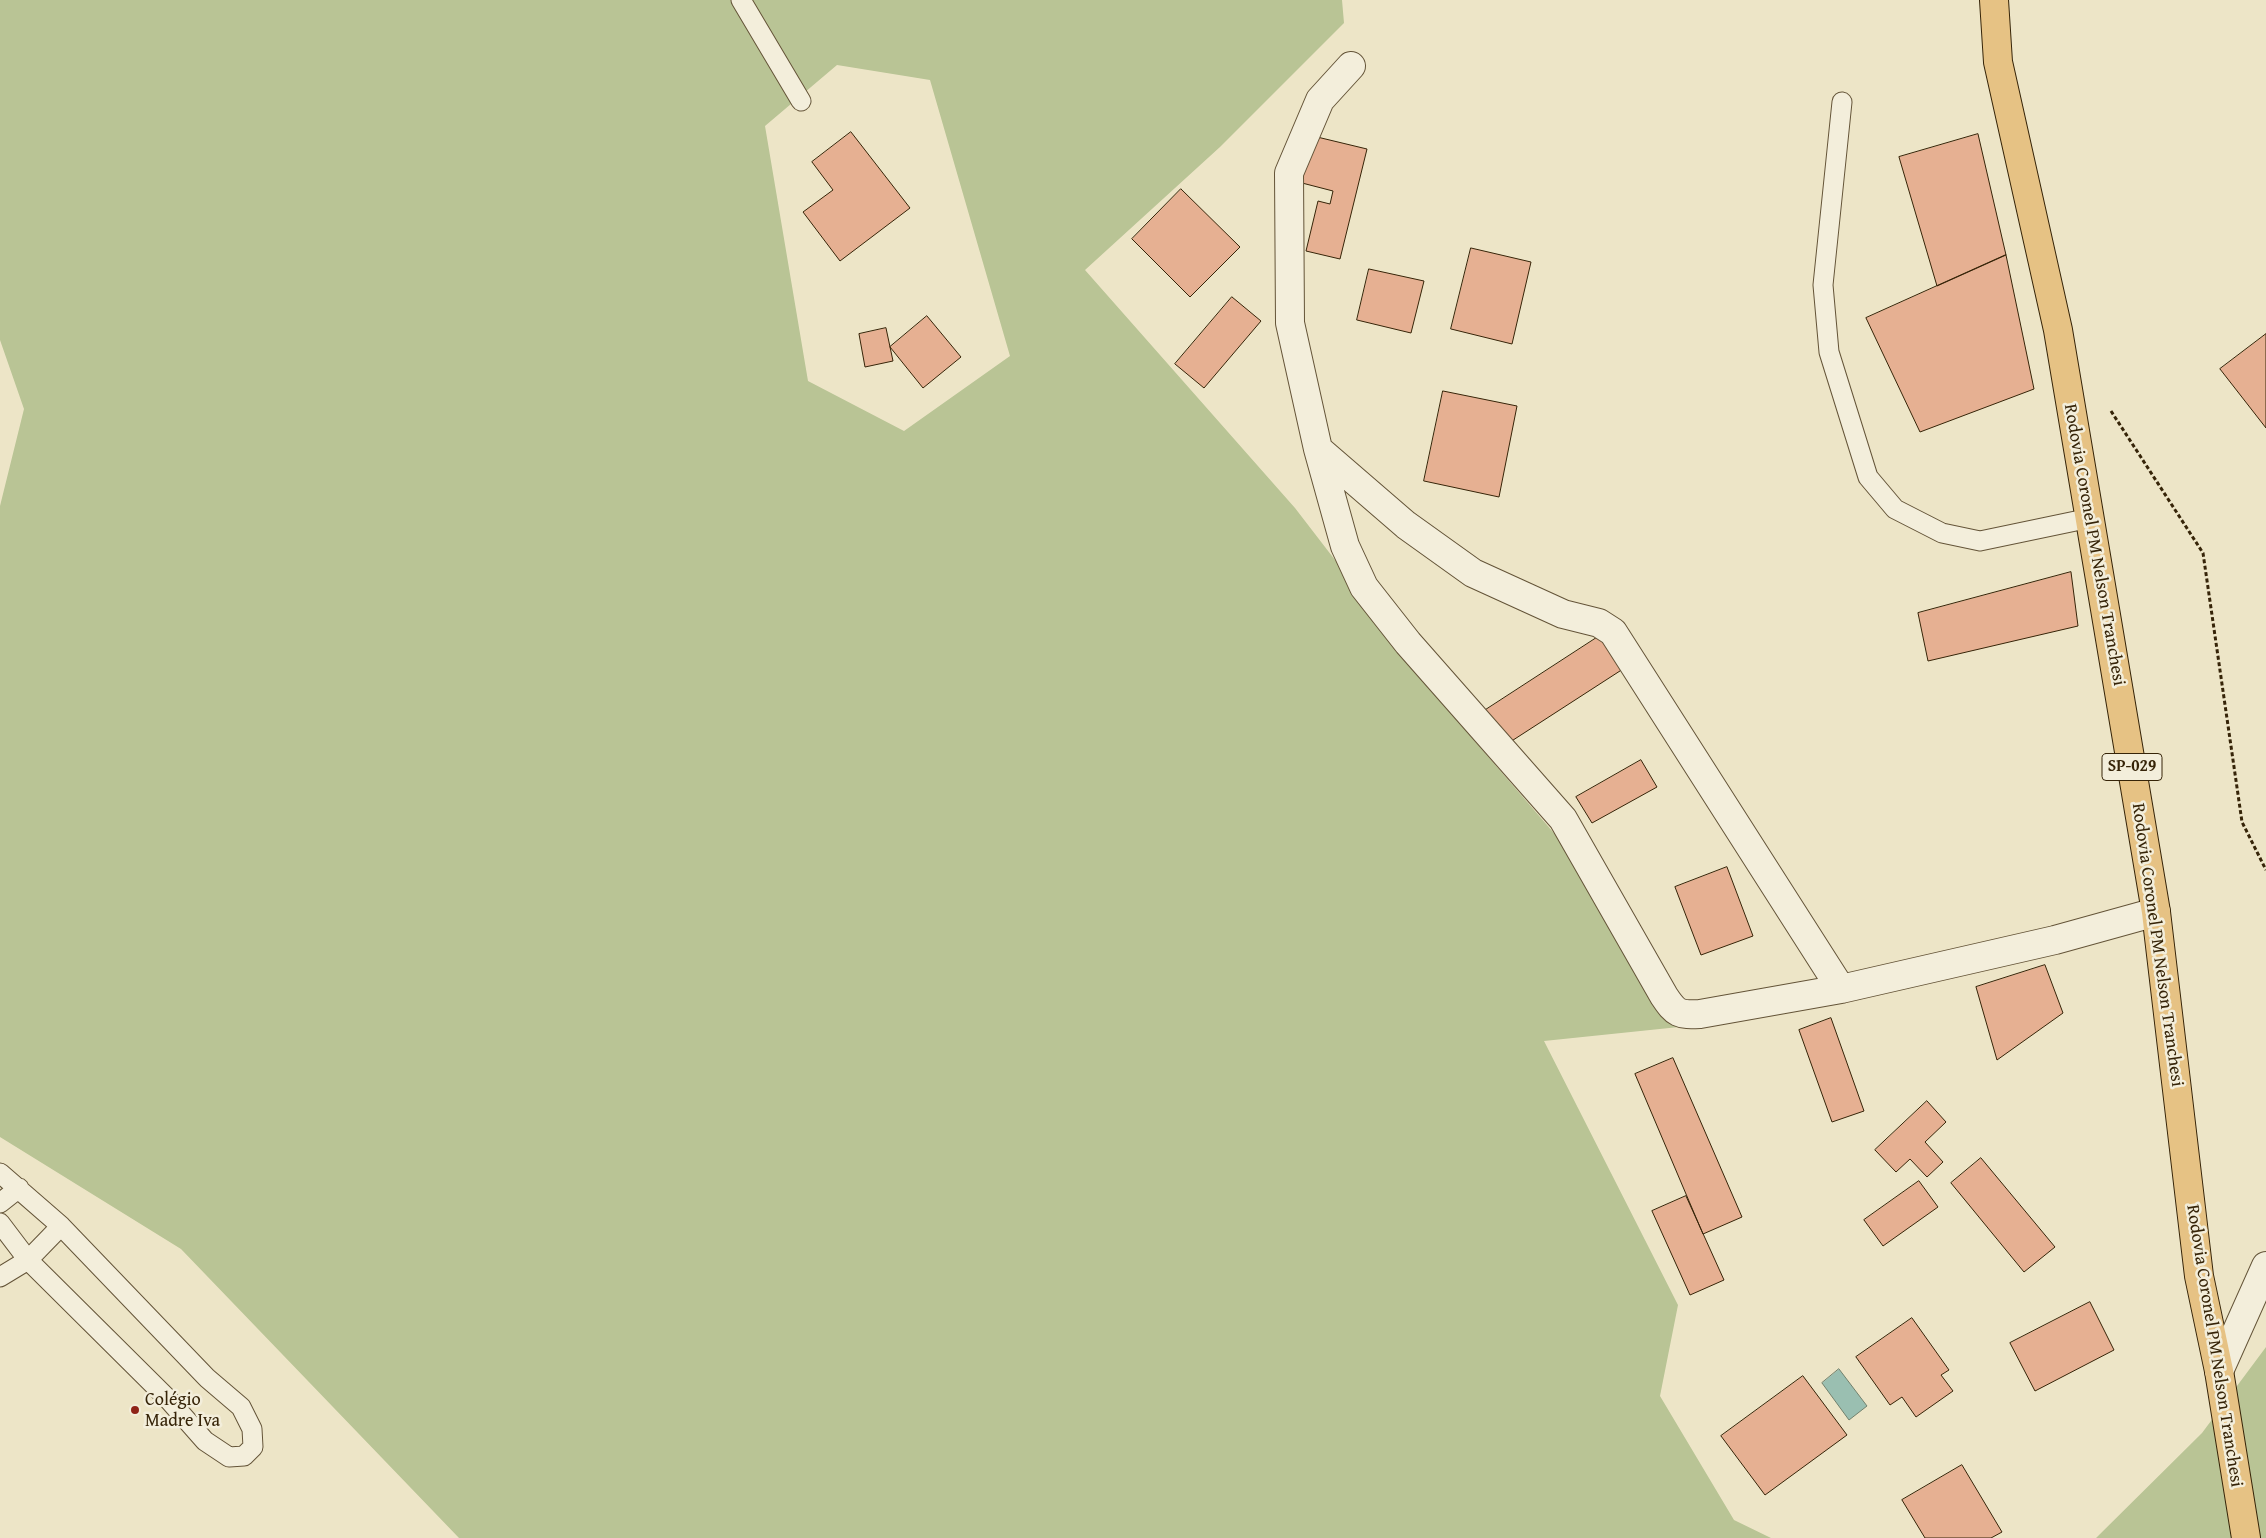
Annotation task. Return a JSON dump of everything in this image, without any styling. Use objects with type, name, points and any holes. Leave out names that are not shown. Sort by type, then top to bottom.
[{"type":"highway","name":"Rodovia Coronel PM Nelson Tranchesi","points":[[1994,0],[1998,62],[2058,330],[2156,912],[2199,1276],[2219,1371],[2246,1538]]},
{"type":"street","points":[[1351,66],[1320,100],[1290,172],[1290,323],[1318,449],[1345,546],[1364,587],[1426,664],[1563,819],[1672,1008],[1681,1014],[1700,1014],[1841,989],[2056,940],[2156,912]]},
{"type":"street","points":[[1318,449],[1406,525],[1473,573],[1563,614],[1599,623],[1613,632],[1841,989]]},
{"type":"street","points":[[2219,1371],[2266,1266]]},
{"type":"lane","points":[[741,0],[802,101]]},
{"type":"lane","points":[[1842,102],[1823,285],[1829,352],[1868,477],[1895,509],[1942,534],[1980,541],[2090,518]]},
{"type":"lane","points":[[0,1173],[61,1226],[207,1378],[241,1407],[252,1429],[253,1447],[244,1456],[228,1457],[205,1441],[168,1398],[28,1260],[0,1223]]},
{"type":"lane","points":[[0,1203],[19,1188]]},
{"type":"lane","points":[[0,1276],[28,1260],[61,1226]]},
{"type":"path","points":[[2106,404],[2203,553],[2242,822],[2266,870]]},
{"type":"shaded area","points":[[0,0],[1342,0],[1344,23],[1220,147],[1085,270],[1295,508],[1472,738],[1572,854],[1679,1027],[1544,1041],[1678,1305],[1660,1396],[1734,1520],[1771,1538],[459,1538],[181,1249],[0,1137],[0,506],[24,409],[0,340]],"holes":[[[837,65],[930,80],[1010,356],[904,431],[808,381],[765,126]]]},
{"type":"shaded area","points":[[2266,1347],[2266,1538],[2096,1538],[2202,1433]]},
{"type":"shaded area","points":[[1839,1369],[1867,1406],[1849,1420],[1822,1383]]},
{"type":"building","points":[[851,132],[910,208],[840,261],[803,212],[833,190],[812,162]]},
{"type":"building","points":[[1978,134],[2006,255],[1937,286],[1899,157]]},
{"type":"building","points":[[1313,136],[1367,149],[1340,259],[1306,251],[1318,201],[1330,204],[1333,191],[1302,183]]},
{"type":"building","points":[[1181,189],[1240,247],[1190,297],[1132,239]]},
{"type":"building","points":[[1471,248],[1531,262],[1512,344],[1451,329]]},
{"type":"building","points":[[2006,255],[2034,389],[1920,432],[1866,318]]},
{"type":"building","points":[[1369,269],[1424,281],[1411,333],[1357,320]]},
{"type":"building","points":[[1232,297],[1261,321],[1204,388],[1175,364]]},
{"type":"building","points":[[927,316],[961,357],[923,388],[890,347]]},
{"type":"building","points":[[886,328],[893,361],[865,367],[859,334]]},
{"type":"building","points":[[2266,334],[2266,428],[2220,369]]},
{"type":"building","points":[[1443,391],[1517,406],[1499,497],[1424,481]]},
{"type":"building","points":[[2071,572],[2078,626],[1928,661],[1918,613]]},
{"type":"building","points":[[1601,635],[1623,669],[1507,744],[1484,711]]},
{"type":"building","points":[[1641,760],[1657,787],[1592,823],[1576,797]]},
{"type":"building","points":[[1727,867],[1753,936],[1701,955],[1675,887]]},
{"type":"building","points":[[2045,965],[2063,1013],[1997,1060],[1976,987]]},
{"type":"building","points":[[1831,1018],[1864,1111],[1832,1122],[1799,1030]]},
{"type":"building","points":[[1673,1058],[1742,1217],[1703,1234],[1635,1074]]},
{"type":"building","points":[[1927,1101],[1946,1122],[1925,1142],[1943,1162],[1927,1177],[1910,1159],[1896,1172],[1875,1150]]},
{"type":"building","points":[[1981,1158],[2055,1247],[2024,1272],[1951,1183]]},
{"type":"building","points":[[1919,1181],[1938,1207],[1883,1246],[1864,1220]]},
{"type":"building","points":[[1686,1196],[1724,1280],[1690,1295],[1652,1211]]},
{"type":"building","points":[[2090,1302],[2114,1350],[2035,1391],[2010,1343]]},
{"type":"building","points":[[1912,1318],[1949,1370],[1941,1375],[1953,1391],[1916,1417],[1902,1397],[1890,1405],[1856,1357]]},
{"type":"building","points":[[1803,1376],[1847,1435],[1765,1495],[1721,1436]]},
{"type":"building","points":[[1962,1465],[2002,1532],[1991,1538],[1925,1538],[1902,1500]]},
{"type":"place","name":"Colégio Madre Iva","points":[[135,1410]]}]
